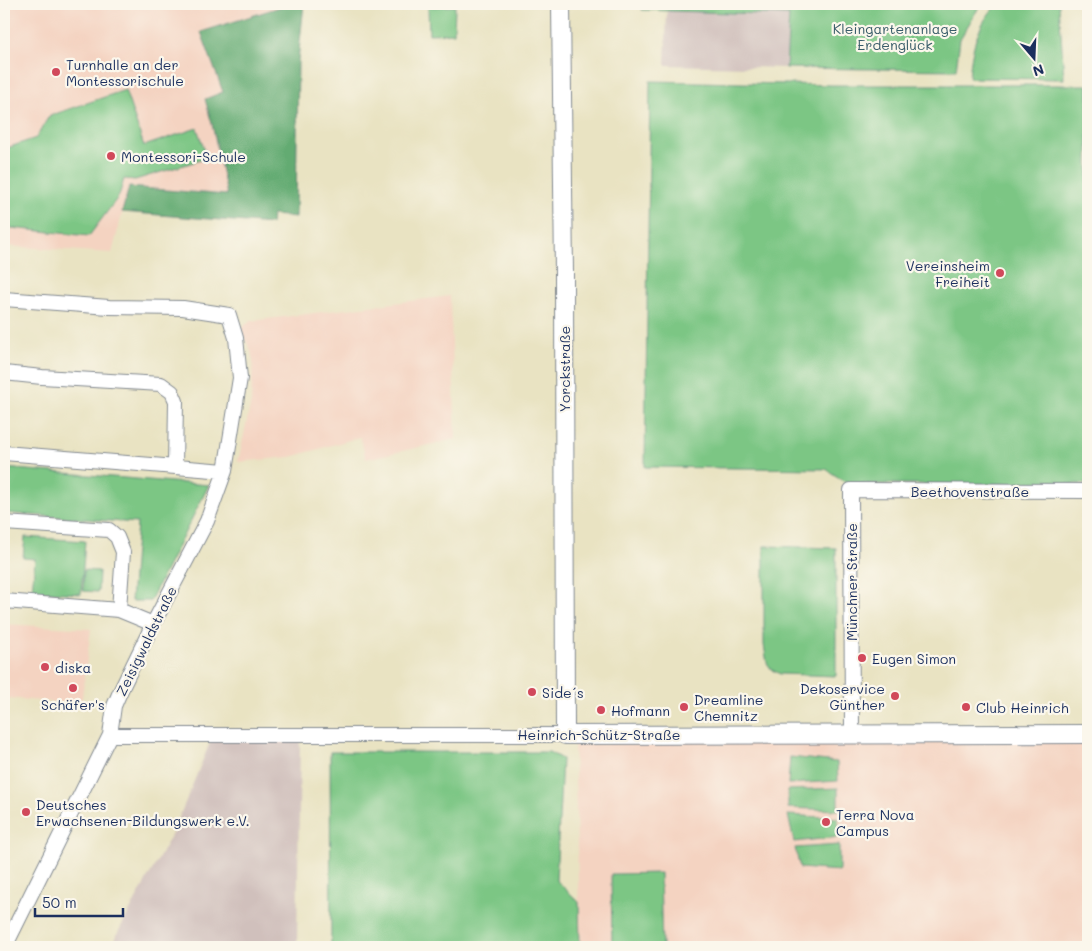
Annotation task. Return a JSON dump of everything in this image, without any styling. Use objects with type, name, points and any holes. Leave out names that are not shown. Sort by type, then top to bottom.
[{"type":"main road","name":"Yorckstraße","points":[[561,4],[564,274],[565,735]]},
{"type":"main road","name":"Heinrich-Schütz-Straße","points":[[565,735],[1088,734]]},
{"type":"street","name":"Zeisigwaldstraße","points":[[4,299],[109,307],[183,308],[230,316],[236,338],[240,378],[225,471],[207,521],[153,624],[114,706],[110,735],[5,947]]},
{"type":"street","points":[[4,373],[161,384],[172,392],[176,401],[175,467]]},
{"type":"street","points":[[4,453],[225,471]]},
{"type":"street","name":"Beethovenstraße","points":[[851,490],[1088,491]]},
{"type":"street","name":"Münchner Straße","points":[[851,490],[852,735]]},
{"type":"street","points":[[4,522],[110,530],[117,537],[123,552],[119,610]]},
{"type":"street","points":[[4,601],[119,610],[153,624]]},
{"type":"street","name":"Heinrich-Schütz-Straße","points":[[110,735],[565,735]]},
{"type":"shaded area","name":"Montessori-Schule","points":[[4,4],[289,4],[201,32],[223,92],[205,99],[227,195],[129,187],[112,253],[4,246]]},
{"type":"shaded area","points":[[667,10],[789,15],[786,68],[665,65]]},
{"type":"shaded area","points":[[450,296],[456,439],[366,459],[360,437],[291,457],[238,462],[251,402],[253,361],[251,351],[241,330],[245,325],[251,321]]},
{"type":"shaded area","name":"diska","points":[[4,624],[91,629],[81,704],[4,698]]},
{"type":"shaded area","points":[[211,740],[300,741],[297,947],[110,947],[173,832]]},
{"type":"shaded area","name":"Terra Nova Campus","points":[[1088,740],[1088,947],[580,947],[574,741]]},
{"type":"green space","points":[[289,4],[304,4],[298,61],[296,217],[272,215],[271,224],[122,212],[129,187],[227,195],[205,99],[223,92],[201,32]]},
{"type":"green space","name":"Kleingartenanlage Erdenglück","points":[[642,4],[983,4],[960,39],[956,70],[786,68],[789,15],[642,10]]},
{"type":"green space","points":[[998,4],[1059,4],[1064,79],[969,78],[976,38],[985,20]]},
{"type":"green space","points":[[455,6],[454,33],[429,34],[428,7]]},
{"type":"green space","points":[[650,81],[832,85],[1088,85],[1088,484],[848,484],[826,469],[645,467]]},
{"type":"green space","points":[[125,90],[144,146],[197,128],[207,158],[135,180],[124,179],[119,196],[89,236],[11,228],[4,207],[4,149],[36,138],[49,116]]},
{"type":"green space","points":[[4,468],[209,485],[150,601],[131,601],[137,523],[4,513]]},
{"type":"green space","points":[[25,537],[85,541],[81,594],[32,591],[35,559],[23,558]]},
{"type":"green space","points":[[764,546],[836,548],[836,676],[780,674],[772,670],[767,663],[764,645]]},
{"type":"green space","points":[[84,570],[99,571],[98,592],[83,591]]},
{"type":"green space","points":[[330,752],[549,752],[562,759],[556,880],[579,902],[580,947],[331,947]]},
{"type":"green space","points":[[790,757],[837,762],[838,781],[788,784]]},
{"type":"green space","points":[[838,788],[838,810],[788,808],[788,790]]},
{"type":"green space","points":[[788,815],[838,818],[839,837],[794,842]]},
{"type":"green space","points":[[839,845],[839,871],[800,868],[795,848]]},
{"type":"green space","points":[[660,873],[662,947],[612,947],[611,874]]},
{"type":"place","name":"Turnhalle an der Montessorischule","points":[[56,72]]},
{"type":"place","name":"Montessori-Schule","points":[[111,156]]},
{"type":"place","name":"Vereinsheim Freiheit","points":[[1000,273]]},
{"type":"place","name":"Eugen Simon","points":[[862,658]]},
{"type":"place","name":"diska","points":[[45,667]]},
{"type":"place","name":"Schäfer's","points":[[73,688]]},
{"type":"place","name":"Side´s","points":[[532,692]]},
{"type":"place","name":"Dekoservice Günther","points":[[895,696]]},
{"type":"place","name":"Dreamline Chemnitz","points":[[684,707]]},
{"type":"place","name":"Club Heinrich","points":[[966,707]]},
{"type":"place","name":"Hofmann","points":[[601,710]]},
{"type":"place","name":"Deutsches Erwachsenen-Bildungswerk e.V.","points":[[26,812]]},
{"type":"place","name":"Terra Nova Campus","points":[[826,822]]}]
